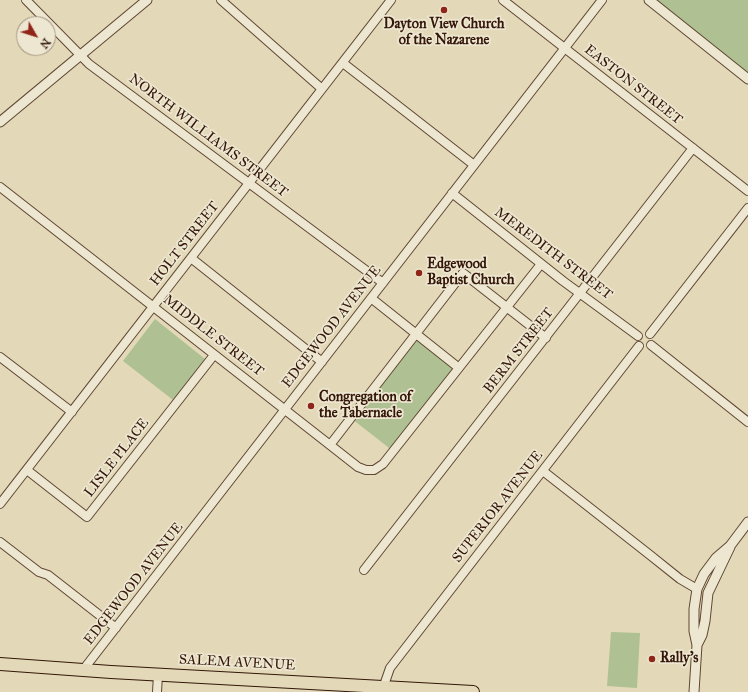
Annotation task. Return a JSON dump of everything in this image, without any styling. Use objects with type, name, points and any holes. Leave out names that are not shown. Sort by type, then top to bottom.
[{"type":"main road","name":"SALEM AVENUE","points":[[0,664],[382,689],[473,692]]},
{"type":"street","name":"NORTH WILLIAMS STREET","points":[[26,0],[89,64],[383,283]]},
{"type":"street","points":[[0,122],[80,54],[147,0]]},
{"type":"street","points":[[221,0],[322,89]]},
{"type":"street","name":"HOLT STREET","points":[[0,504],[391,0]]},
{"type":"street","name":"EASTON STREET","points":[[503,0],[748,190]]},
{"type":"street","name":"EDGEWOOD AVENUE","points":[[83,670],[602,0]]},
{"type":"street","points":[[649,0],[748,79]]},
{"type":"street","points":[[343,63],[474,165]]},
{"type":"street","name":"BERM STREET","points":[[364,570],[693,148]]},
{"type":"street","name":"MIDDLE STREET","points":[[0,186],[358,467],[366,470],[374,470],[383,464],[459,368]]},
{"type":"street","name":"MEREDITH STREET","points":[[452,194],[541,264],[638,336]]},
{"type":"street","points":[[650,334],[748,208]]},
{"type":"street","points":[[191,258],[322,362]]},
{"type":"street","points":[[371,298],[459,368],[506,306],[541,264]]},
{"type":"street","points":[[330,445],[463,273],[546,338]]},
{"type":"street","points":[[650,334],[643,332],[636,339],[639,346],[645,348],[651,345]]},
{"type":"street","points":[[650,334],[652,339],[651,345]]},
{"type":"street","points":[[651,345],[748,422]]},
{"type":"street","name":"SUPERIOR AVENUE","points":[[382,689],[390,668],[639,346]]},
{"type":"street","name":"LISLE PLACE","points":[[27,470],[87,517],[214,355]]},
{"type":"street","points":[[0,357],[72,412]]},
{"type":"street","points":[[543,471],[680,579],[697,589]]},
{"type":"street","points":[[697,645],[702,635],[708,593],[730,546],[748,522]]},
{"type":"street","points":[[0,542],[39,572],[48,575],[116,628]]},
{"type":"street","points":[[694,692],[697,645],[694,631],[697,589],[704,574],[716,558],[730,546]]},
{"type":"street","points":[[157,692],[158,675]]},
{"type":"green space","points":[[649,0],[748,0],[748,79]]},
{"type":"green space","points":[[155,319],[205,359],[173,400],[123,361]]},
{"type":"green space","points":[[416,336],[457,369],[393,451],[352,419]]},
{"type":"green space","points":[[611,632],[640,633],[637,688],[607,686]]},
{"type":"place","name":"Dayton View Church of the Nazarene","points":[[444,10]]},
{"type":"place","name":"Edgewood Baptist Church","points":[[419,273]]},
{"type":"place","name":"Congregation of the Tabernacle","points":[[311,406]]},
{"type":"place","name":"Rally's","points":[[652,659]]}]
